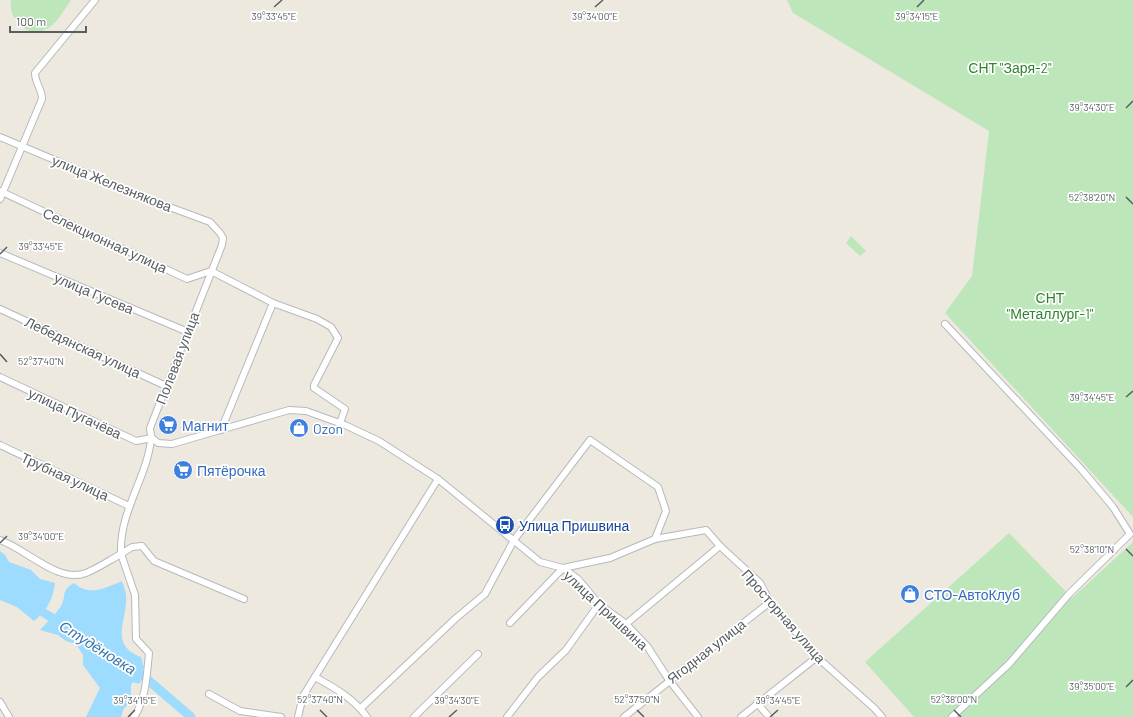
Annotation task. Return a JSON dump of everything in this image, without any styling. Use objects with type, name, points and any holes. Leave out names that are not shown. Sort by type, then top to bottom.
[{"type":"street","points":[[0,199],[1,192],[23,147],[42,99],[42,91],[37,86],[35,73],[95,0]]},
{"type":"street","name":"улица Железнякова","points":[[0,137],[145,198],[210,222],[220,232]]},
{"type":"street","name":"Селекционная улица","points":[[1,192],[187,278],[211,271]]},
{"type":"street","name":"Полевая улица","points":[[134,717],[139,705],[146,678],[149,653],[136,639],[135,595],[121,554],[121,533],[152,438],[150,428],[222,245],[223,238],[220,232]]},
{"type":"street","name":"улица Гусева","points":[[0,253],[188,332]]},
{"type":"street","points":[[211,271],[272,303],[317,318],[331,327],[338,334],[338,338],[314,385],[314,388],[345,409],[340,423]]},
{"type":"street","points":[[221,430],[272,303]]},
{"type":"street","name":"Лебедянская улица","points":[[0,309],[166,386]]},
{"type":"street","points":[[945,324],[1082,470],[1113,507],[1130,534],[1069,594],[1009,664],[952,717]]},
{"type":"street","name":"улица Пугачёва","points":[[0,377],[136,442],[152,438]]},
{"type":"street","name":"улица Пришвина","points":[[152,438],[158,443],[172,444],[289,410],[306,411],[340,423],[379,441],[438,479],[540,562],[563,568],[578,580],[599,604],[626,624],[647,646],[669,680],[698,717]]},
{"type":"street","points":[[361,708],[455,619],[485,594],[514,540],[590,440],[658,487],[666,510],[656,538],[610,558],[563,568],[510,623]]},
{"type":"street","name":"Трубная улица","points":[[0,445],[129,506]]},
{"type":"street","points":[[298,717],[303,696],[438,479]]},
{"type":"street","name":"Просторная улица","points":[[656,538],[706,530],[720,546],[760,583],[770,602],[817,657],[882,717]]},
{"type":"street","points":[[0,540],[12,544],[48,568],[74,575],[86,573],[132,547],[142,546],[154,560],[244,599]]},
{"type":"street","points":[[626,624],[720,546]]},
{"type":"street","name":"Ягодная улица","points":[[624,717],[669,680],[770,602]]},
{"type":"street","points":[[507,717],[538,677],[566,650],[599,604]]},
{"type":"street","points":[[414,717],[478,654]]},
{"type":"street","points":[[741,717],[817,657]]},
{"type":"street","points":[[315,677],[345,694],[361,708],[367,717]]},
{"type":"street","points":[[209,694],[240,711],[281,717]]},
{"type":"street","points":[[758,703],[770,717]]},
{"type":"street","points":[[1,705],[9,717]]},
{"type":"green space","points":[[11,0],[71,0],[52,25],[44,30],[30,31],[19,24],[15,19],[12,13]]},
{"type":"green space","name":"СНТ \"Металлург-1\"","points":[[787,0],[1133,0],[1133,517],[945,313],[972,276],[989,131],[793,13]]},
{"type":"green space","points":[[851,236],[866,251],[860,256],[846,243]]},
{"type":"green space","points":[[1009,533],[1072,598],[1133,542],[1133,717],[914,717],[865,662]]},
{"type":"water","points":[[0,551],[5,555],[9,562],[31,570],[40,579],[55,583],[53,595],[49,604],[34,621],[17,607],[0,600]]},
{"type":"water","points":[[122,581],[126,596],[126,605],[122,638],[125,645],[131,652],[141,657],[144,668],[137,672],[141,681],[139,684],[133,682],[131,685],[131,701],[124,708],[121,717],[86,717],[100,688],[83,665],[83,655],[76,644],[66,641],[58,635],[40,630],[59,609],[63,602],[65,591],[74,583],[86,590],[98,590]]},
{"type":"waterway","name":"Студёновка","points":[[33,606],[62,624]]},
{"type":"waterway","name":"Студёновка","points":[[127,665],[141,674],[191,717]]},
{"type":"place","name":"Магнит","points":[[168,425]]},
{"type":"place","name":"Ozon","points":[[299,428]]},
{"type":"place","name":"Пятёрочка","points":[[183,470]]},
{"type":"place","name":"Улица Пришвина","points":[[505,525]]},
{"type":"place","name":"СТО-АвтоКлуб","points":[[910,594]]},
{"type":"park label","name":"СНТ \"Заря-2\"","points":[[1010,67]]}]
